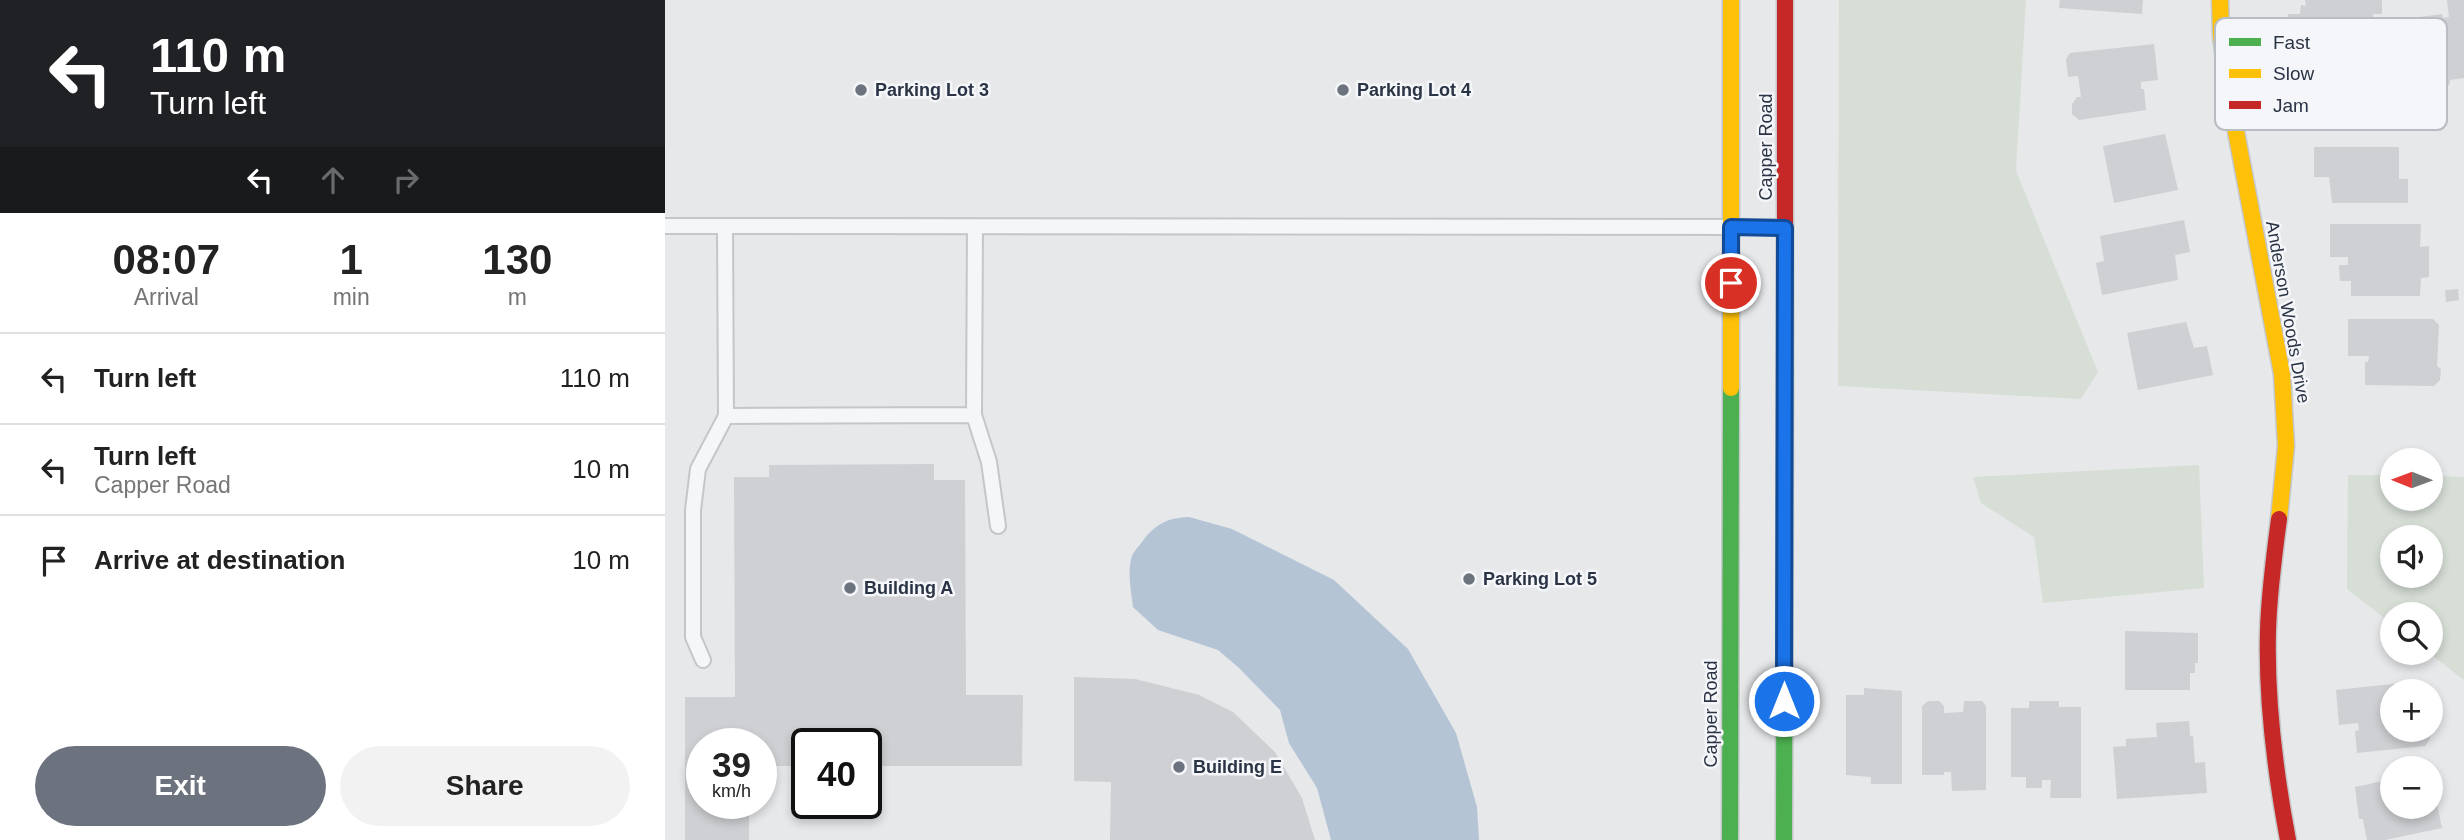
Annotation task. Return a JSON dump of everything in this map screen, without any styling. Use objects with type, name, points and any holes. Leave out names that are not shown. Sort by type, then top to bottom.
[{"type":"street","name":"Capper Road","points":[[1730,840],[1731,0]]},
{"type":"street","name":"Capper Road","points":[[1784,840],[1785,0]]},
{"type":"street","name":"Anderson Woods Drive","points":[[2220,0],[2221,18]]},
{"type":"street","name":"Anderson Woods Drive","points":[[2236,130],[2282,374],[2286,419],[2285,468],[2274,550],[2268,633],[2269,708],[2275,775],[2288,840]]},
{"type":"lane","points":[[665,226],[1785,228]]},
{"type":"lane","points":[[703,660],[693,637],[693,510],[698,469],[726,416],[725,227]]},
{"type":"lane","points":[[975,227],[974,415],[989,462],[998,526]]},
{"type":"lane","points":[[726,416],[974,415]]},
{"type":"shaded area","points":[[1839,0],[2026,0],[2016,171],[2098,372],[2081,399],[1838,386]]},
{"type":"shaded area","points":[[2199,465],[2204,588],[2043,603],[2034,537],[1981,503],[1973,477]]},
{"type":"shaded area","points":[[2348,475],[2380,475],[2380,511],[2443,511],[2443,476],[2464,477],[2464,680],[2443,664],[2443,602],[2380,602],[2380,615],[2347,589]]},
{"type":"water","points":[[1189,517],[1232,529],[1334,580],[1408,649],[1456,733],[1477,807],[1479,840],[1331,840],[1317,788],[1289,743],[1280,710],[1218,650],[1158,630],[1133,607],[1130,575],[1134,552],[1157,526],[1174,519]]},
{"type":"building","points":[[2060,0],[2143,0],[2142,14],[2059,8]]},
{"type":"building","points":[[2305,0],[2382,0],[2382,14],[2373,14],[2373,18],[2288,18],[2288,14],[2300,14],[2301,5],[2306,6]]},
{"type":"building","points":[[2447,0],[2464,0],[2464,78],[2450,80],[2447,88],[2447,18],[2443,18],[2449,17]]},
{"type":"building","points":[[2442,14],[2443,18],[2420,18],[2420,17]]},
{"type":"building","points":[[2154,44],[2158,80],[2141,82],[2146,110],[2079,120],[2072,114],[2072,104],[2077,97],[2081,97],[2078,76],[2068,77],[2066,59],[2070,53]]},
{"type":"building","points":[[2165,134],[2178,190],[2114,203],[2103,146]]},
{"type":"building","points":[[2314,147],[2399,147],[2399,179],[2408,179],[2408,203],[2332,203],[2329,177],[2314,177]]},
{"type":"building","points":[[2184,220],[2190,252],[2175,255],[2178,280],[2102,295],[2096,263],[2104,261],[2100,236]]},
{"type":"building","points":[[2330,224],[2421,224],[2420,247],[2429,246],[2429,277],[2421,278],[2420,296],[2351,296],[2351,281],[2340,281],[2339,265],[2348,265],[2348,257],[2330,257]]},
{"type":"building","points":[[2458,289],[2459,300],[2446,302],[2445,290]]},
{"type":"building","points":[[2348,319],[2433,319],[2439,325],[2437,366],[2441,369],[2440,380],[2434,386],[2365,385],[2365,362],[2368,362],[2369,356],[2348,356]]},
{"type":"building","points":[[2186,322],[2194,348],[2207,346],[2213,375],[2138,390],[2127,333]]},
{"type":"building","name":"Building A","points":[[934,464],[934,480],[965,480],[966,695],[1023,695],[1022,766],[882,766],[882,728],[791,728],[791,766],[777,766],[777,728],[686,728],[686,819],[749,819],[749,840],[685,840],[685,697],[735,697],[734,477],[769,477],[769,465]]},
{"type":"building","points":[[2125,631],[2198,633],[2198,663],[2195,663],[2195,673],[2190,673],[2190,690],[2125,690]]},
{"type":"building","name":"Building E","points":[[1074,677],[1135,679],[1199,695],[1233,712],[1275,752],[1302,798],[1315,840],[1110,840],[1111,782],[1074,781]]},
{"type":"building","points":[[2380,685],[2380,742],[2428,742],[2425,746],[2357,753],[2355,731],[2359,730],[2358,723],[2339,725],[2336,690]]},
{"type":"building","points":[[1864,688],[1902,691],[1902,784],[1871,784],[1871,777],[1846,775],[1846,695],[1864,695]]},
{"type":"building","points":[[1928,701],[1939,701],[1944,706],[1944,713],[1963,712],[1964,701],[1982,701],[1986,706],[1986,790],[1952,791],[1951,772],[1944,772],[1944,775],[1922,775],[1922,706]]},
{"type":"building","points":[[2029,701],[2059,701],[2059,707],[2081,707],[2081,798],[2050,798],[2051,780],[2042,780],[2042,788],[2026,788],[2026,777],[2011,777],[2011,708],[2029,708]]},
{"type":"building","points":[[2189,721],[2195,763],[2205,762],[2207,793],[2117,799],[2113,747],[2126,746],[2126,739],[2157,737],[2156,723]]},
{"type":"building","points":[[2380,782],[2380,819],[2440,819],[2442,828],[2385,840],[2367,840],[2363,819],[2359,819],[2355,787]]},
{"type":"traffic: fast","points":[[1784,840],[1785,372]]},
{"type":"traffic: fast","points":[[1730,840],[1731,388]]},
{"type":"traffic: slow","points":[[1731,0],[1731,388]]},
{"type":"traffic: slow","points":[[2220,0],[2221,18]]},
{"type":"traffic: slow","points":[[2236,130],[2282,374],[2286,446],[2279,519]]},
{"type":"traffic: jam","points":[[1785,0],[1785,372]]},
{"type":"traffic: jam","points":[[2279,519],[2269,603],[2268,684],[2275,762],[2288,840]]},
{"type":"place","name":"Parking Lot 3","points":[[861,90]]},
{"type":"place","name":"Parking Lot 4","points":[[1343,90]]},
{"type":"place","name":"Parking Lot 5","points":[[1469,579]]},
{"type":"place","name":"Building A","points":[[850,588]]},
{"type":"place","name":"Building E","points":[[1179,767]]},
{"type":"route","points":[[1731,283],[1731,227],[1785,228],[1784,701]]}]
